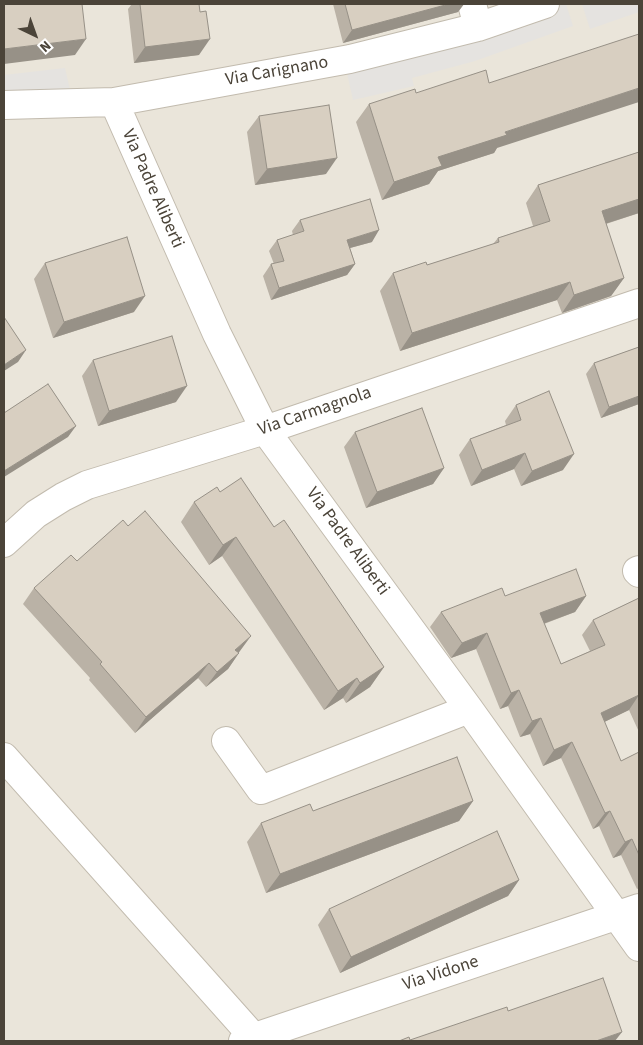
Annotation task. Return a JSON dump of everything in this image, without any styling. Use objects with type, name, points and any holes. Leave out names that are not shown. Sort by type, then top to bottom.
[{"type":"street","name":"Via Carignano","points":[[4,105],[114,102],[350,59],[475,15],[545,4]]},
{"type":"street","name":"Via Padre Aliberti","points":[[114,102],[217,334],[265,430],[469,709],[628,911],[639,947]]},
{"type":"street","name":"Via Carmagnola","points":[[4,543],[36,514],[87,484],[265,430],[639,303]]},
{"type":"street","points":[[226,741],[261,790],[469,709]]},
{"type":"street","points":[[4,757],[251,1040]]},
{"type":"street","name":"Via Vidone","points":[[251,1040],[628,911]]},
{"type":"shaded area","points":[[4,4],[639,4],[639,1041],[4,1041]]},
{"type":"shaded area","points":[[545,4],[566,4],[573,26],[475,61],[412,78],[414,86],[353,100],[344,60]]},
{"type":"shaded area","points":[[582,4],[639,4],[639,12],[590,29]]},
{"type":"shaded area","points":[[65,68],[73,103],[4,105],[4,75]]},
{"type":"building","points":[[4,4],[82,4],[86,39],[4,49]]},
{"type":"building","points":[[140,4],[199,4],[200,12],[206,11],[210,39],[145,47]]},
{"type":"building","points":[[345,4],[449,4],[352,30]]},
{"type":"building","points":[[639,34],[639,88],[505,132],[507,135],[438,157],[442,166],[394,182],[369,104],[415,89],[416,93],[486,70],[489,83]]},
{"type":"building","points":[[329,105],[337,158],[267,169],[259,116]]},
{"type":"building","points":[[639,152],[639,199],[602,211],[624,278],[574,295],[570,282],[412,333],[393,273],[426,262],[427,265],[499,242],[498,238],[550,221],[538,185]]},
{"type":"building","points":[[370,199],[379,230],[347,240],[355,264],[279,288],[271,264],[284,261],[277,240],[304,231],[300,220]]},
{"type":"building","points":[[127,237],[145,296],[64,322],[45,263]]},
{"type":"building","points":[[4,317],[26,350],[4,365]]},
{"type":"building","points":[[172,336],[187,386],[109,411],[93,360]]},
{"type":"building","points":[[639,347],[639,396],[609,407],[594,363]]},
{"type":"building","points":[[48,384],[76,426],[4,471],[4,413]]},
{"type":"building","points":[[549,391],[574,454],[532,471],[525,453],[482,470],[470,439],[521,420],[516,405]]},
{"type":"building","points":[[422,408],[444,468],[377,492],[355,432]]},
{"type":"building","points":[[241,478],[274,527],[284,520],[384,667],[360,683],[357,678],[338,691],[236,537],[223,545],[194,502],[217,487],[220,492]]},
{"type":"building","points":[[145,511],[251,636],[235,650],[239,653],[217,672],[209,663],[146,717],[100,664],[102,662],[34,588],[71,555],[77,561],[123,520],[128,526]]},
{"type":"building","points":[[576,569],[586,596],[540,613],[561,664],[605,645],[593,620],[639,598],[639,695],[601,713],[621,761],[639,752],[639,855],[632,839],[625,842],[610,811],[605,813],[572,742],[554,750],[541,718],[532,721],[519,690],[511,693],[487,633],[462,643],[441,612],[502,588],[505,596]]},
{"type":"building","points":[[457,757],[473,801],[280,874],[261,823],[310,804],[313,811]]},
{"type":"building","points":[[497,831],[519,880],[351,957],[329,909]]},
{"type":"building","points":[[603,978],[622,1032],[596,1041],[399,1041],[409,1037],[410,1040],[507,1007],[508,1011]]}]
